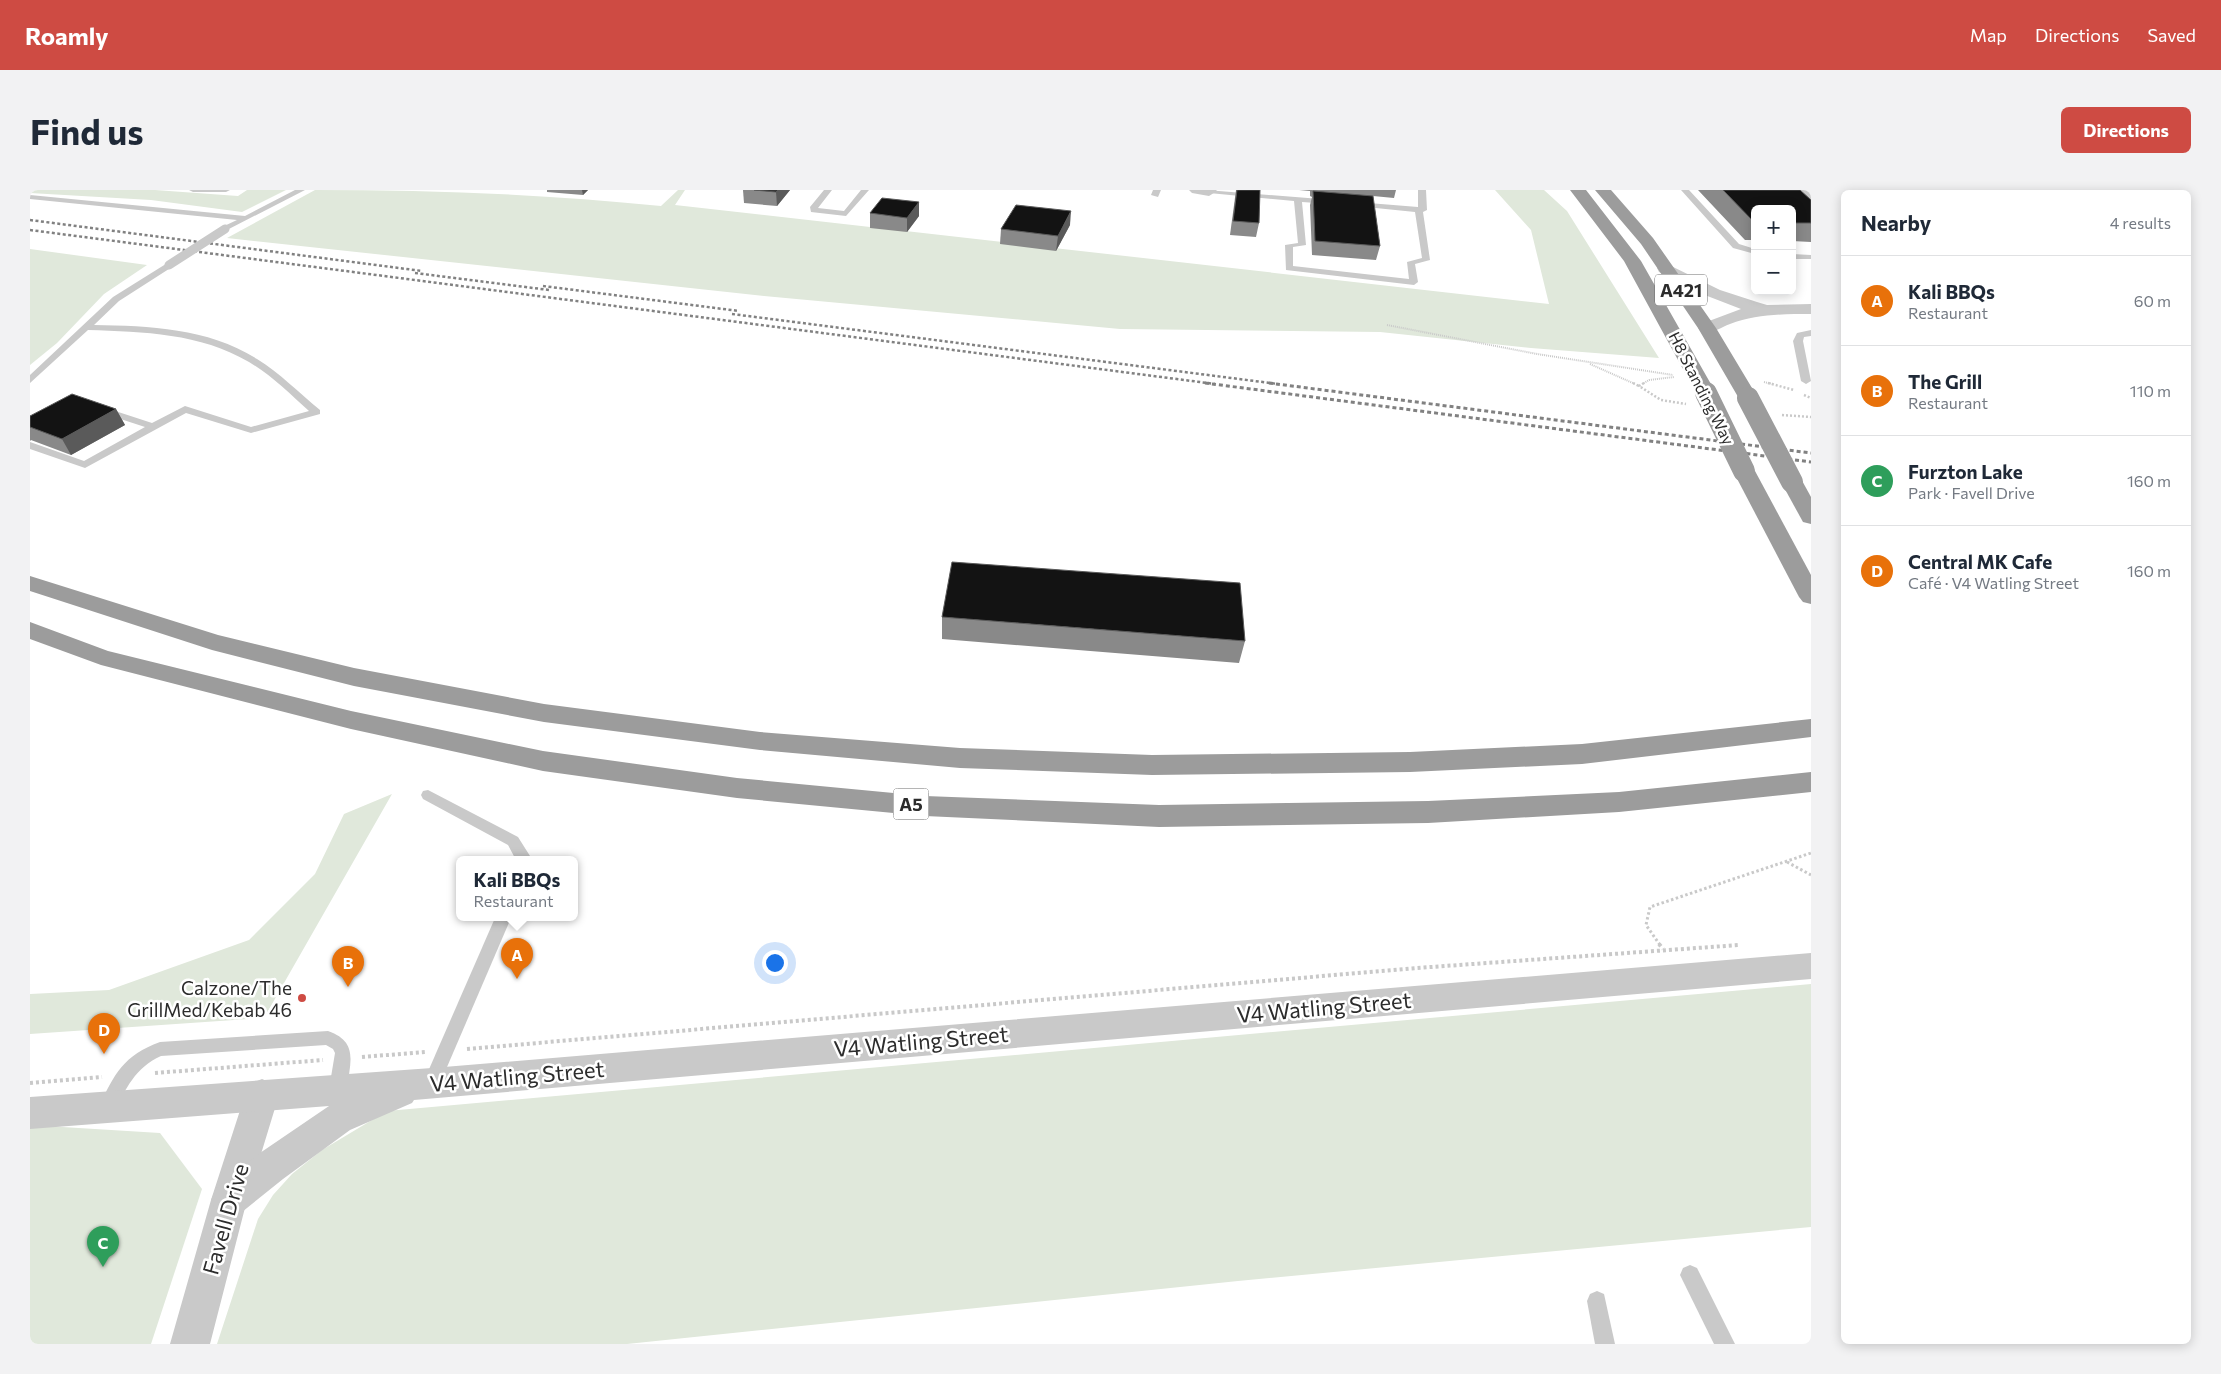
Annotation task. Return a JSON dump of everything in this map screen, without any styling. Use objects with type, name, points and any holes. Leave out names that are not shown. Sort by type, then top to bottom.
[{"type":"highway","name":"H8 Standing Way","points":[[1578,190],[1594,207],[1620,244],[1670,324],[1700,399],[1744,471],[1811,597]]},
{"type":"highway","name":"H8 Standing Way","points":[[1603,190],[1647,241],[1708,328],[1748,398],[1811,517]]},
{"type":"highway","points":[[30,583],[212,642],[373,680],[544,713],[760,741],[941,756],[1152,765],[1410,762],[1582,754],[1811,728]]},
{"type":"highway","name":"A5","points":[[30,630],[101,656],[351,720],[543,761],[737,788],[925,806],[1160,816],[1428,812],[1619,802],[1811,782]]},
{"type":"street","points":[[1805,190],[1811,196]]},
{"type":"street","points":[[1665,268],[1704,291],[1732,302],[1767,310]]},
{"type":"street","points":[[1708,328],[1737,314],[1767,310],[1811,309]]},
{"type":"street","name":"V4 Watling Street","points":[[30,1113],[262,1095],[340,1074],[426,1083],[1811,966]]},
{"type":"street","points":[[229,1200],[270,1167],[338,1119],[426,1083]]},
{"type":"street","name":"Favell Drive","points":[[190,1344],[229,1200],[262,1095]]},
{"type":"lane","points":[[193,190],[226,190]]},
{"type":"lane","points":[[30,380],[84,327],[116,299],[225,229],[300,190]]},
{"type":"lane","points":[[828,190],[814,207],[814,210],[846,214],[865,190]]},
{"type":"lane","points":[[1203,190],[1336,203]]},
{"type":"lane","points":[[1346,204],[1424,210],[1421,203],[1422,190]]},
{"type":"lane","points":[[1684,190],[1736,246],[1751,251]]},
{"type":"lane","points":[[30,197],[246,218]]},
{"type":"lane","points":[[1298,199],[1302,245],[1289,245],[1289,268],[1414,282],[1411,262],[1426,260],[1419,210]]},
{"type":"lane","points":[[1796,256],[1811,257]]},
{"type":"lane","points":[[30,445],[85,465],[184,409],[251,430],[316,412],[253,360],[206,340],[176,333],[84,327]]},
{"type":"lane","points":[[1806,381],[1798,341],[1800,335],[1811,333]]},
{"type":"lane","points":[[92,406],[152,427]]},
{"type":"lane","points":[[428,795],[513,841],[523,856]]},
{"type":"lane","points":[[426,1083],[444,1050],[502,921]]},
{"type":"lane","points":[[108,1107],[129,1066],[142,1057],[160,1049],[328,1038],[339,1044],[343,1053],[340,1074]]},
{"type":"lane","points":[[1690,1275],[1725,1344]]},
{"type":"lane","points":[[1597,1301],[1605,1344]]},
{"type":"path","points":[[1387,325],[1677,376],[1649,380],[1639,386]]},
{"type":"path","points":[[1585,361],[1639,386],[1661,400],[1700,399]]},
{"type":"path","points":[[1762,381],[1777,384],[1811,398]]},
{"type":"path","points":[[1784,416],[1811,417]]},
{"type":"path","points":[[30,1083],[124,1076],[340,1074],[444,1050],[1417,968],[1663,950],[1646,925],[1650,907],[1811,853]]},
{"type":"path","points":[[1786,862],[1811,875]]},
{"type":"shaded area","points":[[30,190],[155,190],[238,196],[247,190],[286,190],[242,212],[151,200],[30,193]]},
{"type":"shaded area","points":[[315,190],[488,194],[574,198],[661,206],[678,190],[685,190],[675,205],[1549,304],[1531,230],[1495,190],[1544,190],[1567,211],[1659,358],[1531,348],[1380,332],[1120,329],[764,296],[227,238]]},
{"type":"shaded area","points":[[30,249],[147,265],[104,294],[57,343],[30,365]]},
{"type":"shaded area","points":[[392,794],[264,1018],[30,1034],[30,994],[109,990],[249,940],[315,874],[344,814]]},
{"type":"shaded area","points":[[1811,984],[1811,1227],[1238,1281],[627,1344],[217,1344],[258,1219],[273,1195],[292,1174],[322,1150],[387,1111]]},
{"type":"shaded area","points":[[30,1125],[160,1133],[202,1189],[151,1344],[30,1344]]},
{"type":"building","points":[[754,190],[778,190],[776,192]]},
{"type":"building","points":[[1237,190],[1260,190],[1259,223],[1233,221]]},
{"type":"building","points":[[1723,190],[1800,190],[1811,200],[1811,223],[1796,223],[1796,205],[1751,205],[1751,219]]},
{"type":"building","points":[[1313,191],[1373,196],[1380,246],[1315,241]]},
{"type":"building","points":[[882,198],[919,202],[907,218],[870,213]]},
{"type":"building","points":[[1016,205],[1071,211],[1058,236],[1001,229]]},
{"type":"building","points":[[72,394],[116,409],[62,439],[30,427],[30,416]]},
{"type":"building","points":[[952,562],[1240,583],[1245,641],[942,617]]},
{"type":"railway","points":[[30,220],[422,271]]},
{"type":"railway","points":[[30,230],[1215,384]]},
{"type":"railway","points":[[415,273],[549,290]]},
{"type":"railway","points":[[543,286],[739,311]]},
{"type":"railway","points":[[732,314],[1278,384]]},
{"type":"railway","points":[[1205,383],[1811,462]]},
{"type":"railway","points":[[1269,383],[1811,453]]},
{"type":"place","name":"Kali BBQs","points":[[517,979]]},
{"type":"place","name":"The Grill","points":[[348,987]]},
{"type":"place","name":"Calzone/The GrillMed/Kebab 46","points":[[302,998]]},
{"type":"place","name":"Central MK Cafe","points":[[104,1054]]},
{"type":"place","name":"Furzton Lake","points":[[103,1267]]}]
